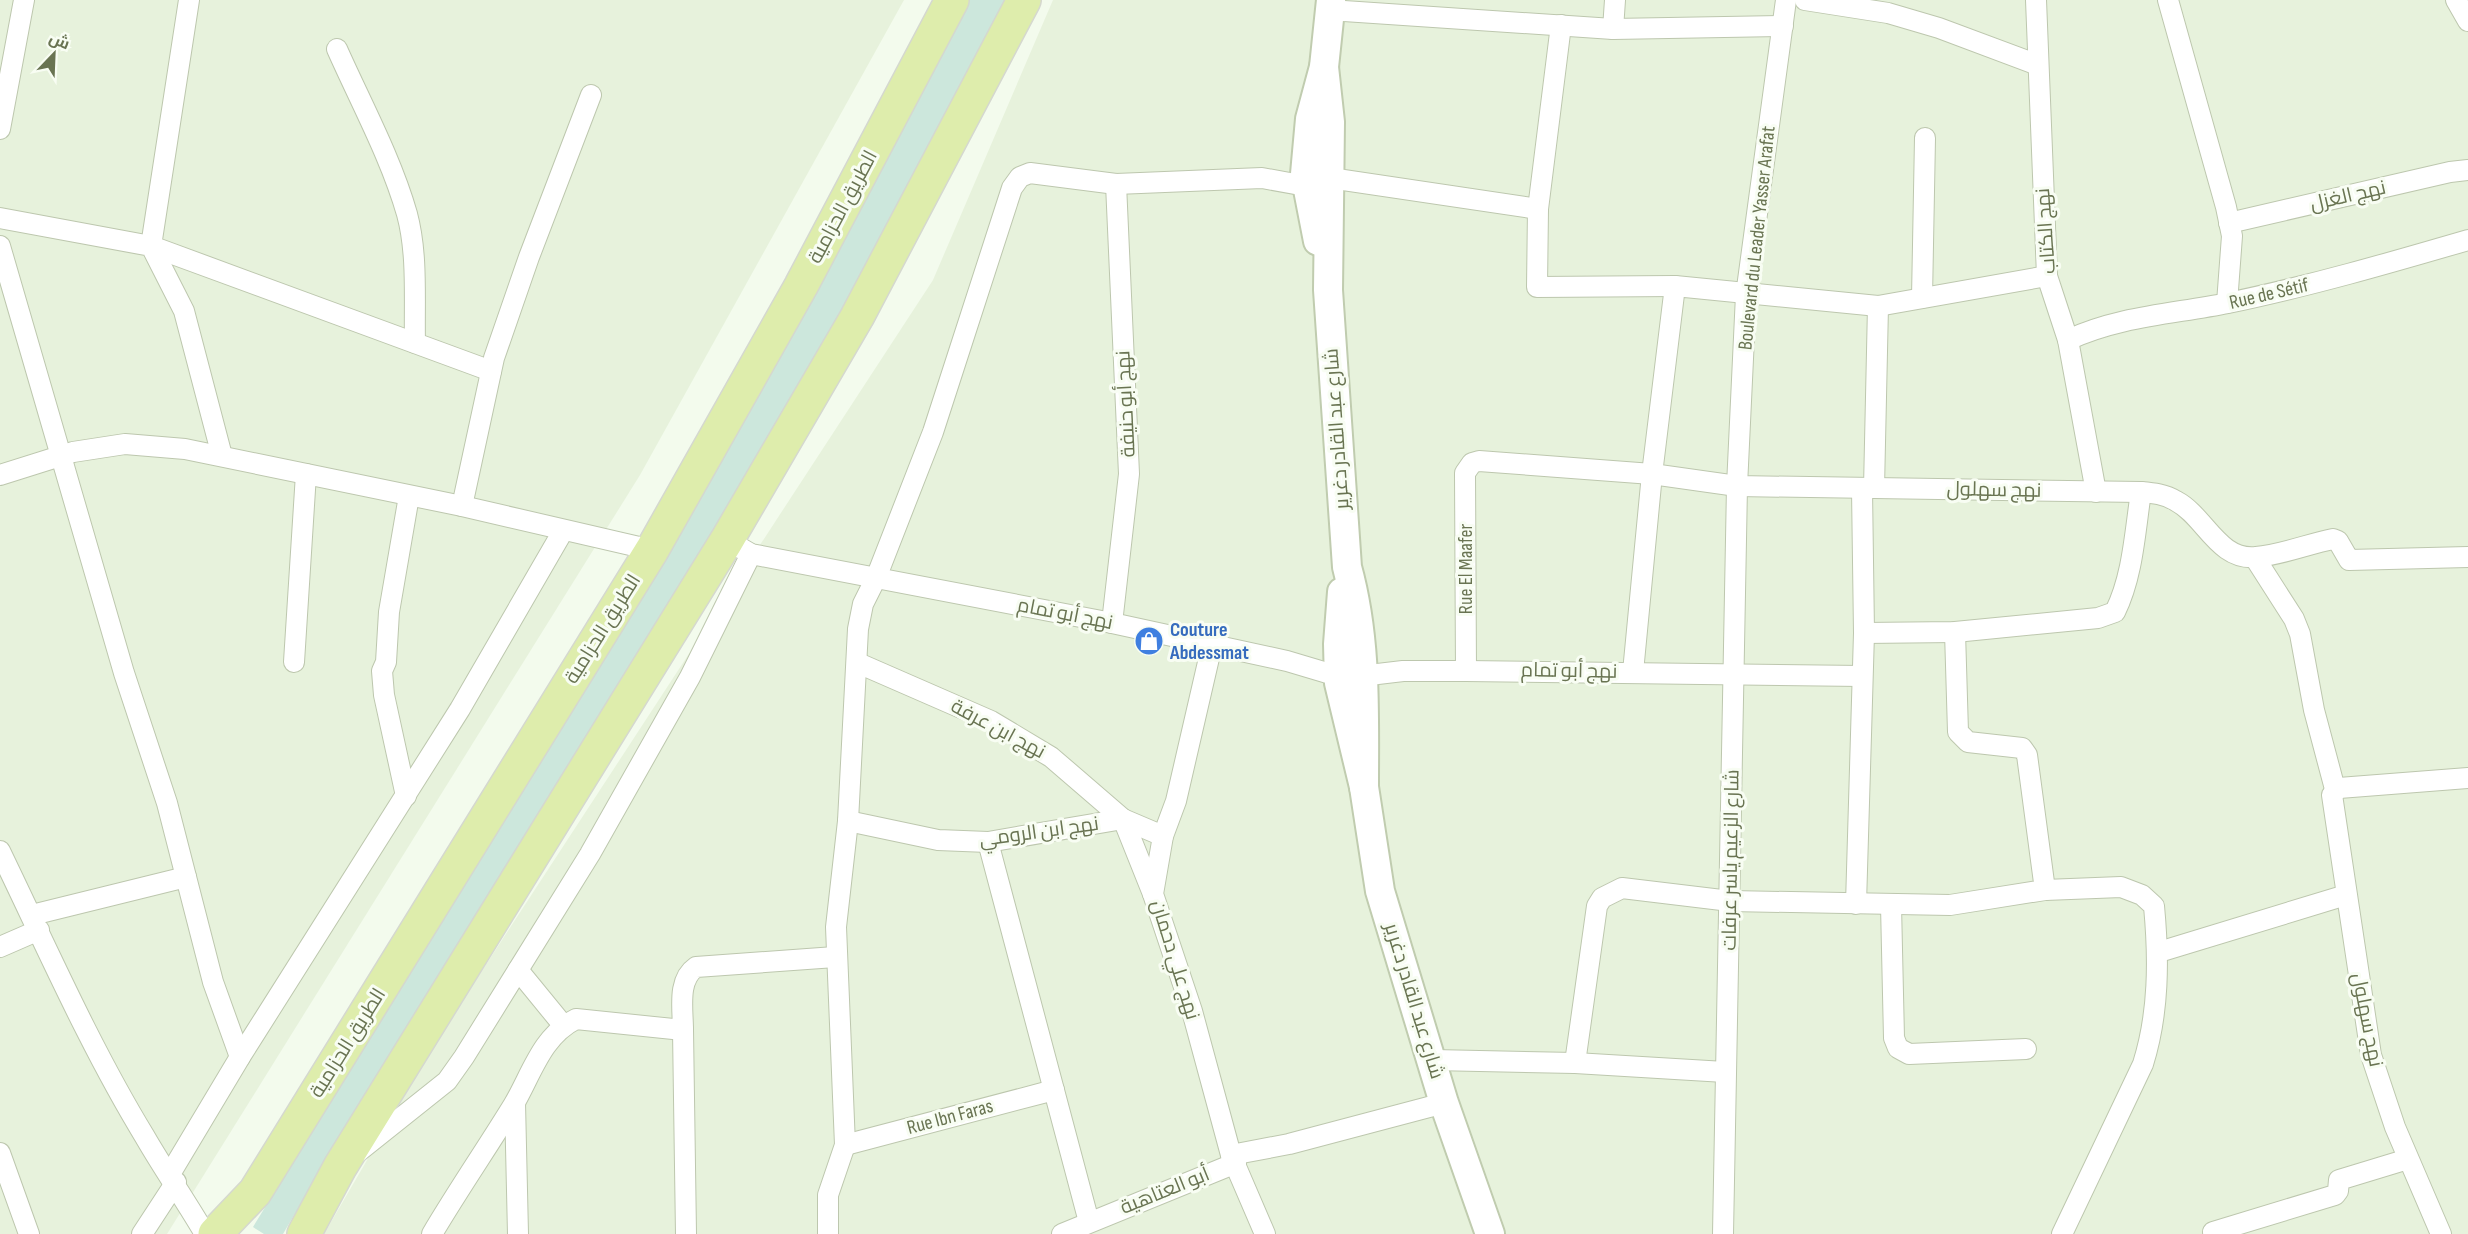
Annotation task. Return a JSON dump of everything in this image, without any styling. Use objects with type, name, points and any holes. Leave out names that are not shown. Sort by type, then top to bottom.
[{"type":"highway","name":"الطريق الحزامية","points":[[215,1234],[255,1192],[652,550],[801,286],[952,0]]},
{"type":"highway","points":[[304,1234],[340,1167],[739,547],[1024,0]]},
{"type":"main road","name":"شارع عبد القادر دغرير","points":[[1330,5],[1324,66],[1310,119],[1318,173],[1328,291],[1347,567],[1342,593],[1364,787],[1380,891],[1483,1227]]},
{"type":"street","points":[[0,129],[24,0]]},
{"type":"street","points":[[189,0],[151,246],[184,310],[222,456]]},
{"type":"street","points":[[1613,29],[1615,0]]},
{"type":"street","name":"Boulevard du Leader Yasser Arafat","points":[[1737,486],[1746,295],[1786,0]]},
{"type":"street","points":[[1805,0],[1888,13],[1939,28],[2038,65]]},
{"type":"street","points":[[2036,0],[2041,0]]},
{"type":"street","name":"نهج الكتاب","points":[[2036,0],[2047,276],[2068,340],[2096,492]]},
{"type":"street","points":[[2168,0],[2232,236],[2227,303]]},
{"type":"street","points":[[2456,0],[2468,21]]},
{"type":"street","points":[[1330,5],[1613,29],[1783,26]]},
{"type":"street","points":[[1561,25],[1538,209],[1537,287],[1675,286],[1746,295],[1878,306],[2047,276]]},
{"type":"street","points":[[337,49],[388,165],[407,215],[413,253],[415,343]]},
{"type":"street","points":[[462,506],[491,371],[528,257],[591,94]]},
{"type":"street","points":[[1922,298],[1925,138]]},
{"type":"street","name":"نهج الغزل","points":[[2229,223],[2450,172],[2468,170]]},
{"type":"street","points":[[828,1234],[828,1195],[845,1145],[835,957],[836,927],[848,821],[858,629],[862,604],[876,578],[933,432],[1012,188],[1020,177],[1030,173],[1116,184],[1318,173],[1538,209]]},
{"type":"street","name":"نهج أبو حنيفة","points":[[1112,623],[1129,474],[1116,184]]},
{"type":"street","points":[[0,218],[151,246],[491,371]]},
{"type":"street","name":"Rue de Sétif","points":[[2068,340],[2115,322],[2227,303],[2341,277],[2468,240]]},
{"type":"street","points":[[0,246],[63,455],[124,673],[167,803],[213,982],[240,1057]]},
{"type":"street","points":[[1633,672],[1652,474],[1675,286]]},
{"type":"street","points":[[1856,904],[1868,488],[1878,306]]},
{"type":"street","points":[[0,475],[63,455],[125,444],[185,449],[462,506],[652,550]]},
{"type":"street","name":"نهج سهلول","points":[[1468,467],[1479,461],[1652,474],[1737,486],[2160,494],[2190,510],[2228,553],[2255,558],[2294,619],[2300,634],[2314,710],[2334,792],[2346,895],[2371,1055],[2387,1108],[2441,1234]]},
{"type":"street","name":"Rue El Maafer","points":[[1467,670],[1465,473],[1468,467]]},
{"type":"street","points":[[294,662],[306,474]]},
{"type":"street","name":"شارع الزعيم ياسر عرفات","points":[[1723,1234],[1737,486]]},
{"type":"street","points":[[1864,633],[1955,632],[2098,618],[2115,612],[2122,598],[2130,564],[2140,492]]},
{"type":"street","points":[[406,796],[384,695],[382,671],[386,662],[389,612],[409,496]]},
{"type":"street","points":[[142,1234],[240,1057],[460,709],[563,531]]},
{"type":"street","points":[[2255,558],[2332,538],[2338,541],[2349,560],[2468,557]]},
{"type":"street","points":[[340,1167],[447,1081],[590,854],[684,687],[739,547]]},
{"type":"street","name":"نهج أبو تمام","points":[[739,547],[876,578],[1112,623],[1287,661],[1403,671],[1862,676]]},
{"type":"street","points":[[1955,632],[1958,732],[1968,742],[2022,748],[2027,755],[2045,890]]},
{"type":"street","name":"نهج علي دحمان","points":[[1212,645],[1176,801],[1163,836],[1153,894],[1192,1011],[1233,1159],[1265,1234]]},
{"type":"street","name":"نهج ابن عرفة","points":[[858,663],[992,721],[1051,756],[1123,819]]},
{"type":"street","points":[[2334,792],[2468,778]]},
{"type":"street","points":[[1123,819],[1163,836]]},
{"type":"street","points":[[1123,819],[1153,894]]},
{"type":"street","name":"نهج ابن الرومي","points":[[848,821],[938,840],[988,842],[1123,819]]},
{"type":"street","points":[[988,842],[1089,1222]]},
{"type":"street","points":[[0,851],[145,1137],[173,1178],[205,1234]]},
{"type":"street","points":[[0,947],[35,922],[186,877]]},
{"type":"street","points":[[1575,1063],[1598,906],[1602,898],[1622,888],[1730,901],[1950,905],[2045,890],[2121,887],[2142,895],[2154,906],[2159,952],[2152,1035],[2143,1064],[2062,1234]]},
{"type":"street","points":[[2159,952],[2346,895]]},
{"type":"street","points":[[1891,905],[1894,1038],[1898,1048],[1909,1054],[2026,1049]]},
{"type":"street","points":[[686,1234],[683,982],[688,973],[696,967],[835,957]]},
{"type":"street","points":[[518,970],[563,1025]]},
{"type":"street","points":[[432,1234],[515,1103],[540,1053],[563,1025],[576,1019],[684,1030]]},
{"type":"street","points":[[1433,1060],[1575,1063],[1725,1072]]},
{"type":"street","name":"Rue Ibn Faras","points":[[845,1145],[1054,1090]]},
{"type":"street","points":[[515,1103],[518,1234]]},
{"type":"street","name":"أبو العتاهية","points":[[1062,1234],[1233,1159],[1444,1103]]},
{"type":"street","points":[[0,1152],[29,1234]]},
{"type":"street","points":[[2213,1232],[2335,1195],[2338,1191],[2339,1180],[2408,1159]]},
{"type":"shaded area","points":[[0,0],[904,0],[640,475],[167,1234],[0,1234]]},
{"type":"shaded area","points":[[969,0],[1007,0],[846,307],[714,533],[343,1132],[283,1234],[264,1234],[253,1227],[689,518]]},
{"type":"shaded area","points":[[1053,0],[2468,0],[2468,1234],[324,1234],[440,1035],[933,280]]},
{"type":"place","name":"Couture Abdessmat","points":[[1149,641]]}]
